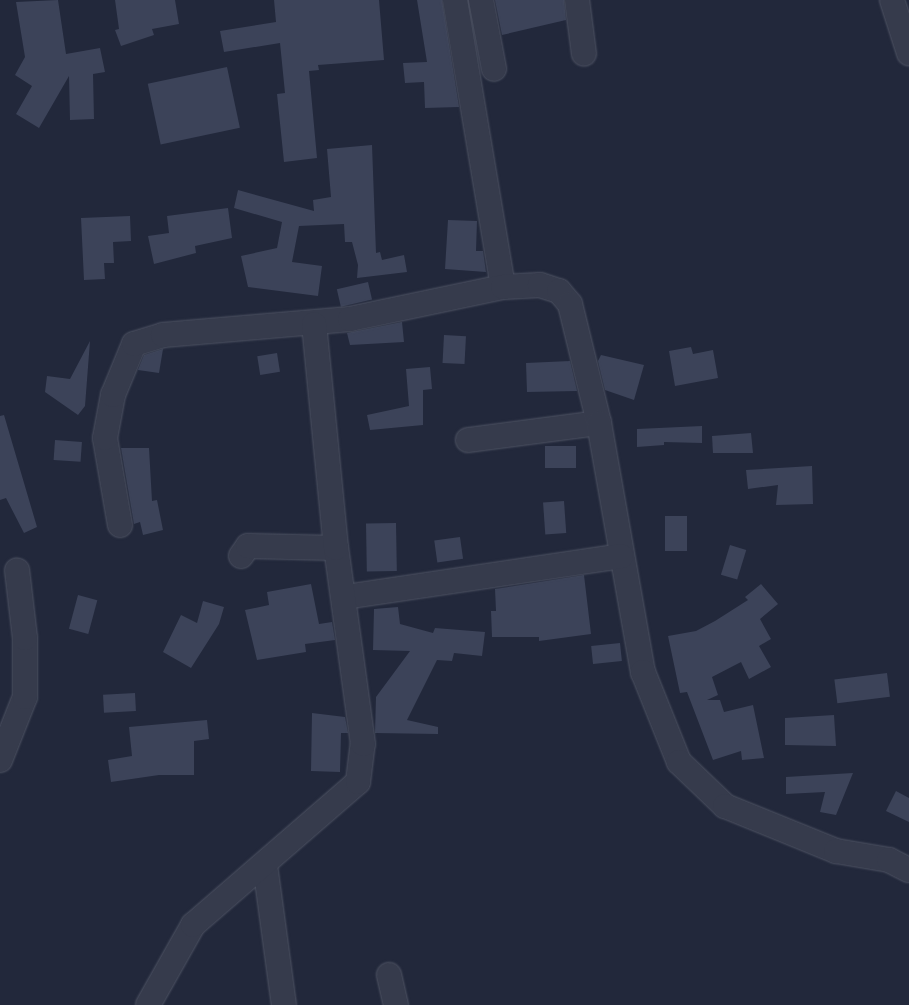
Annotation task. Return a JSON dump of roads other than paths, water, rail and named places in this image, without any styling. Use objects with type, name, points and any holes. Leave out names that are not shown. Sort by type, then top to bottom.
[{"type":"street","points":[[455,0],[502,286]]},
{"type":"street","points":[[481,0],[494,69]]},
{"type":"street","points":[[577,0],[584,54]]},
{"type":"street","points":[[892,0],[909,53]]},
{"type":"street","points":[[120,525],[105,438],[113,395],[134,344],[163,335],[314,324],[502,286],[540,285],[565,296],[572,309],[599,424],[643,672],[679,762],[725,806],[836,851],[889,860],[909,870]]},
{"type":"street","points":[[148,1005],[193,925],[265,865],[358,782],[363,744],[345,597],[336,548],[314,324]]},
{"type":"street","points":[[468,440],[599,424]]},
{"type":"street","points":[[241,556],[248,546],[336,548]]},
{"type":"street","points":[[345,597],[621,556]]},
{"type":"street","points":[[0,760],[25,697],[25,638],[17,570]]},
{"type":"street","points":[[265,865],[284,1005]]},
{"type":"street","points":[[389,975],[396,1005]]}]
